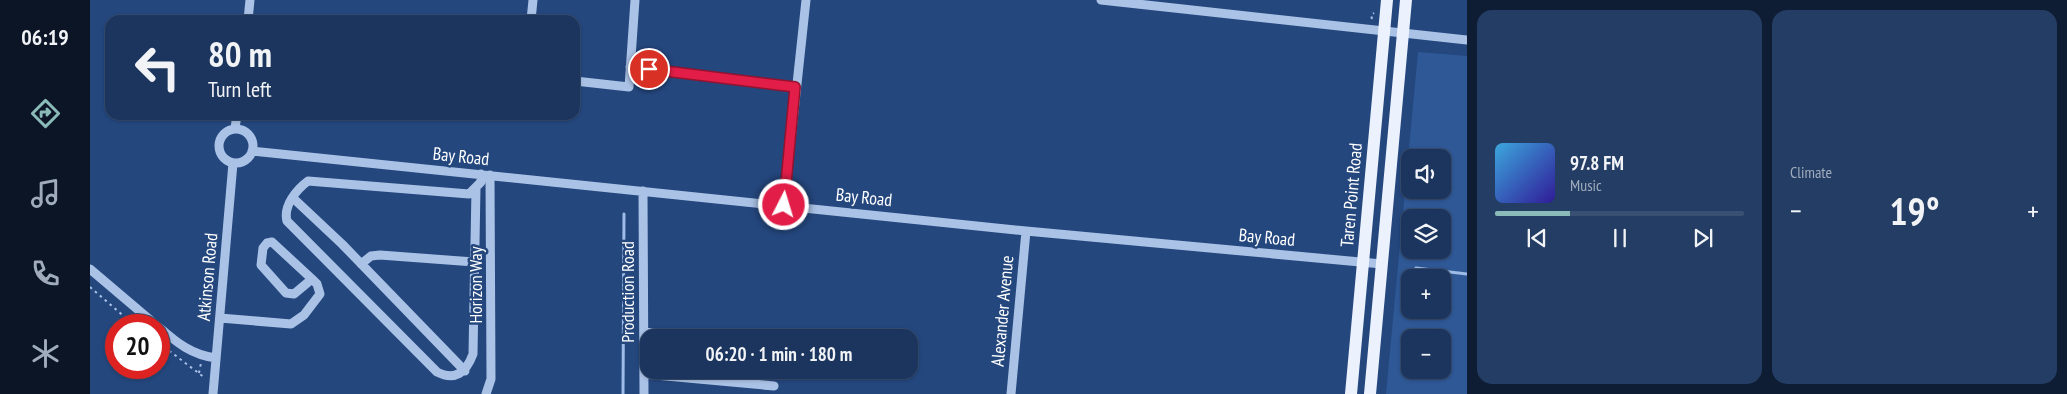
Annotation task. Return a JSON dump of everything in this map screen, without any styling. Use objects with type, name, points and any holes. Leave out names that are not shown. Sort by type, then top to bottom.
[{"type":"main road","name":"Taren Point Road","points":[[1351,394],[1387,0]]},
{"type":"main road","points":[[1370,394],[1406,0]]},
{"type":"street","points":[[248,15],[250,0]]},
{"type":"street","points":[[532,15],[534,0]]},
{"type":"street","points":[[580,82],[629,87],[635,0]]},
{"type":"street","points":[[784,205],[795,87],[806,0]]},
{"type":"street","points":[[1101,0],[1186,11],[1467,40]]},
{"type":"street","points":[[1186,11],[1188,0]]},
{"type":"street","points":[[630,67],[795,87]]},
{"type":"street","points":[[235,128],[236,120]]},
{"type":"street","points":[[235,128],[241,129],[250,136],[252,151],[245,160],[233,163],[223,157],[218,145],[224,133],[235,128]]},
{"type":"street","name":"Bay Road","points":[[252,151],[1026,230],[1382,264]]},
{"type":"street","name":"Atkinson Road","points":[[213,394],[233,163]]},
{"type":"street","points":[[476,188],[473,354],[465,371],[448,376],[436,372],[287,221],[286,209],[308,181],[468,194],[476,188],[486,175]]},
{"type":"street","name":"Horizon Way","points":[[486,175],[491,379],[486,394]]},
{"type":"street","name":"Production Road","points":[[643,191],[644,329]]},
{"type":"street","points":[[293,198],[361,264],[465,371]]},
{"type":"street","name":"Alexander Avenue","points":[[1011,394],[1026,230]]},
{"type":"street","points":[[220,318],[291,324],[304,314],[320,294],[317,284],[312,279],[272,242],[267,243],[263,248],[261,265],[286,294],[294,294],[312,279]]},
{"type":"street","points":[[361,264],[371,256],[380,255],[474,262]]},
{"type":"street","points":[[90,269],[143,314]]},
{"type":"street","points":[[170,336],[187,350],[203,356],[216,358]]},
{"type":"street","name":"Production Road","points":[[644,379],[644,394]]},
{"type":"street","points":[[698,379],[774,386]]},
{"type":"path","points":[[1372,19],[1372,13],[1376,13]]},
{"type":"path","points":[[90,288],[121,314]]},
{"type":"path","points":[[170,351],[205,378],[204,386]]},
{"type":"shaded area","points":[[1418,52],[1467,56],[1467,394],[1386,394],[1401,234],[1401,259],[1451,259],[1451,209],[1403,209],[1404,199],[1451,199],[1451,149],[1409,149]]},
{"type":"waterway","points":[[623,394],[624,214]]},
{"type":"waterway","points":[[1416,268],[1467,274]]},
{"type":"route","points":[[649,69],[795,87],[784,205]]}]
